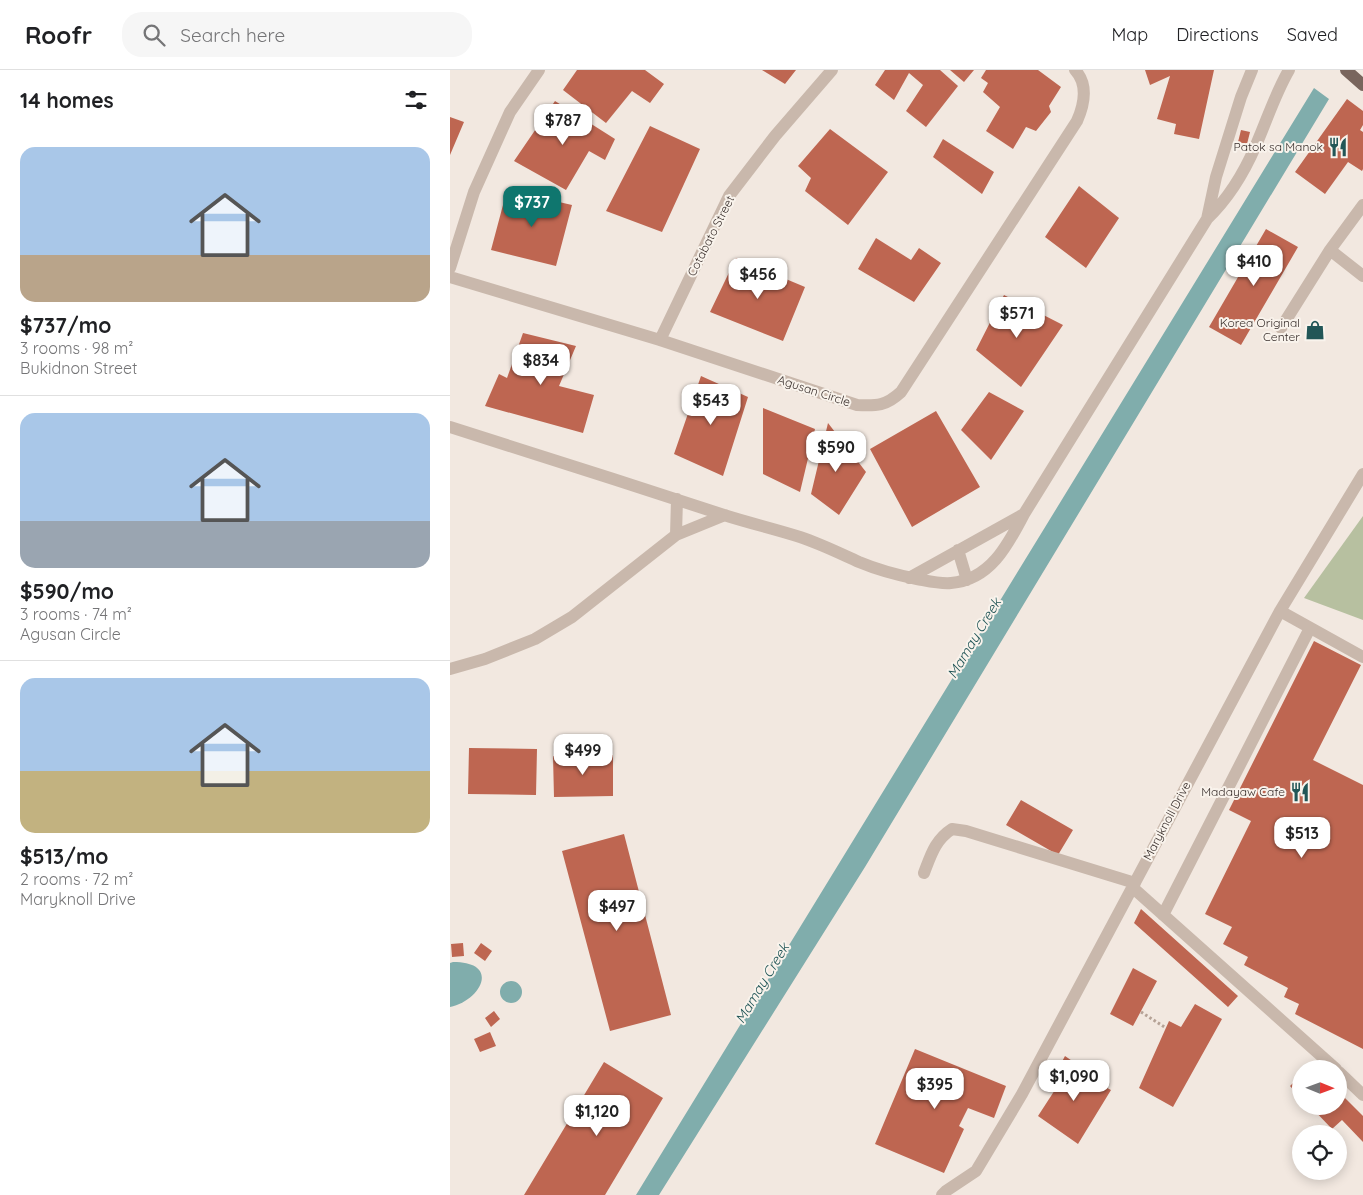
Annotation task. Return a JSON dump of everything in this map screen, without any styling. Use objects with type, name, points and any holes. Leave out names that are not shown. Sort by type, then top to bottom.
[{"type":"main road","points":[[1346,70],[1363,84]]},
{"type":"street","points":[[450,268],[474,192],[510,112],[539,70]]},
{"type":"street","name":"Cotabato Street","points":[[660,340],[729,196],[775,136],[832,70]]},
{"type":"street","name":"Agusan Circle","points":[[450,277],[660,340],[857,405],[881,405],[892,401],[902,392],[1077,121],[1083,105],[1084,90],[1079,74],[1075,70]]},
{"type":"street","points":[[1207,219],[1216,177],[1241,97],[1252,70]]},
{"type":"street","points":[[450,427],[827,546],[888,573],[930,582],[951,583],[966,580],[984,572],[998,558],[1010,541],[1024,514],[1207,219],[1219,208],[1235,185],[1256,146],[1277,92],[1289,70]]},
{"type":"street","points":[[1281,328],[1330,250],[1363,205]]},
{"type":"street","points":[[1330,250],[1363,276]]},
{"type":"street","name":"Maryknoll Drive","points":[[942,1195],[976,1171],[1022,1094],[1280,611],[1363,474]]},
{"type":"street","points":[[676,535],[677,499]]},
{"type":"street","points":[[909,578],[1024,514]]},
{"type":"street","points":[[450,669],[485,659],[535,639],[572,617],[676,535],[725,515]]},
{"type":"street","points":[[958,550],[966,580]]},
{"type":"street","points":[[1280,611],[1363,657]]},
{"type":"street","points":[[1163,915],[1310,628]]},
{"type":"street","points":[[924,873],[934,847],[942,835],[952,829],[966,831],[1058,858],[1133,885],[1163,915],[1326,1060]]},
{"type":"street","points":[[1348,1081],[1363,1095]]},
{"type":"path","points":[[1140,1012],[1166,1028]]},
{"type":"green space","points":[[1363,516],[1363,620],[1304,598]]},
{"type":"water","points":[[1314,88],[1329,99],[865,867],[659,1195],[636,1195]]},
{"type":"water","points":[[450,963],[468,964],[477,968],[481,975],[481,982],[477,990],[470,997],[450,1007]]},
{"type":"water","points":[[511,981],[521,988],[522,992],[515,1002],[511,1003],[501,996],[500,992],[507,982]]},
{"type":"building","points":[[577,70],[645,70],[664,84],[650,103],[632,91],[606,123],[563,90]]},
{"type":"building","points":[[762,70],[796,70],[785,84]]},
{"type":"building","points":[[885,70],[940,70],[958,86],[926,127],[906,111],[923,85],[909,73],[894,100],[875,85]]},
{"type":"building","points":[[950,70],[974,70],[964,82]]},
{"type":"building","points":[[986,70],[1038,70],[1061,87],[1049,106],[1051,112],[1036,131],[1026,127],[1013,149],[986,131],[1000,107],[983,92],[988,83],[981,78]]},
{"type":"building","points":[[1145,70],[1214,70],[1199,139],[1174,134],[1176,124],[1157,119],[1170,76],[1150,85]]},
{"type":"building","name":"Patok sa Manok","points":[[1347,99],[1363,111],[1363,125],[1360,130],[1363,132],[1363,169],[1362,171],[1348,162],[1325,194],[1295,172]]},
{"type":"building","points":[[555,101],[615,139],[605,160],[589,151],[566,190],[514,161]]},
{"type":"building","points":[[450,117],[464,122],[450,155]]},
{"type":"building","points":[[650,126],[700,149],[662,232],[606,211]]},
{"type":"building","points":[[830,129],[888,172],[848,225],[805,191],[811,178],[798,166]]},
{"type":"building","points":[[1241,130],[1250,132],[1247,144],[1238,142]]},
{"type":"building","points":[[943,139],[994,172],[982,194],[933,157]]},
{"type":"building","points":[[1079,186],[1119,218],[1086,268],[1045,237]]},
{"type":"building","points":[[507,190],[572,205],[556,266],[491,250]]},
{"type":"building","points":[[1266,229],[1298,247],[1241,345],[1209,327]]},
{"type":"building","points":[[876,238],[911,260],[919,248],[941,263],[914,302],[858,269]]},
{"type":"building","points":[[736,258],[805,287],[783,341],[710,312]]},
{"type":"building","points":[[1004,295],[1063,325],[1021,387],[976,350]]},
{"type":"building","points":[[523,333],[576,346],[559,386],[594,395],[583,433],[485,406],[499,374],[507,378]]},
{"type":"building","points":[[701,376],[748,397],[723,476],[674,454]]},
{"type":"building","points":[[989,392],[1024,411],[991,460],[961,430]]},
{"type":"building","points":[[763,408],[815,429],[800,492],[763,474]]},
{"type":"building","points":[[936,411],[980,487],[912,527],[870,449]]},
{"type":"building","points":[[828,423],[866,472],[839,515],[811,494]]},
{"type":"building","points":[[1314,641],[1361,665],[1313,760],[1363,785],[1363,1049],[1295,1014],[1299,1004],[1284,997],[1288,988],[1244,965],[1248,957],[1223,944],[1232,927],[1205,914],[1251,821],[1229,810]]},
{"type":"building","points":[[469,748],[537,749],[536,795],[468,794]]},
{"type":"building","points":[[613,755],[613,796],[554,797],[553,756]]},
{"type":"building","points":[[1021,800],[1073,830],[1058,855],[1006,825]]},
{"type":"building","points":[[624,834],[671,1015],[610,1031],[562,851]]},
{"type":"building","points":[[1141,909],[1238,996],[1228,1007],[1134,923]]},
{"type":"building","points":[[463,943],[464,956],[452,957],[451,944]]},
{"type":"building","points":[[481,943],[492,951],[485,961],[474,953]]},
{"type":"building","points":[[1133,968],[1157,981],[1133,1026],[1110,1014]]},
{"type":"building","points":[[1195,1004],[1222,1019],[1173,1107],[1139,1088],[1169,1021],[1181,1027]]},
{"type":"building","points":[[494,1011],[500,1019],[491,1027],[485,1018]]},
{"type":"building","points":[[490,1032],[496,1046],[480,1052],[474,1039]]},
{"type":"building","points":[[915,1049],[1006,1086],[994,1118],[968,1108],[959,1126],[964,1129],[944,1173],[875,1144]]},
{"type":"building","points":[[1065,1056],[1078,1065],[1075,1071],[1111,1090],[1078,1144],[1038,1116],[1064,1076],[1057,1071]]},
{"type":"building","points":[[604,1062],[663,1098],[605,1195],[524,1195]]},
{"type":"building","points":[[1348,1101],[1363,1116],[1363,1142],[1342,1120],[1336,1125],[1328,1125],[1319,1115],[1348,1115]]},
{"type":"place","name":"Patok sa Manok","points":[[1338,147]]},
{"type":"place","name":"Korea Original Center","points":[[1315,330]]},
{"type":"place","name":"Madayaw Cafe","points":[[1300,792]]},
{"type":"water label","name":"Mamay Creek","points":[[974,638]]},
{"type":"water label","name":"Mamay Creek","points":[[762,983]]}]
